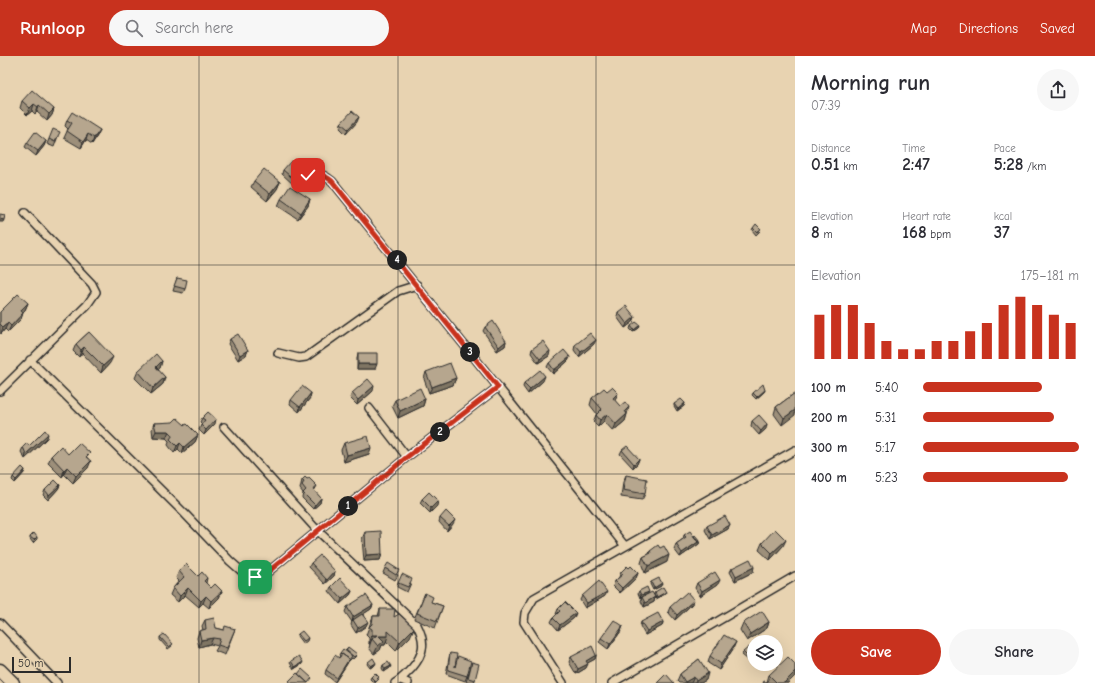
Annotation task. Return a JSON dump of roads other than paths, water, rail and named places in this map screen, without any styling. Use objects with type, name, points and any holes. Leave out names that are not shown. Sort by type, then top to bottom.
[{"type":"highway","points":[[0,670],[13,683]]},
{"type":"street","points":[[308,175],[316,173],[325,175],[332,181],[625,546]]},
{"type":"street","points":[[0,391],[87,304],[96,292],[92,284],[26,213]]},
{"type":"street","points":[[278,353],[299,358],[306,357],[398,291],[417,285]]},
{"type":"street","points":[[30,360],[185,514],[230,561],[246,575],[255,577],[263,576],[407,457],[498,387]]},
{"type":"street","points":[[369,408],[407,457]]},
{"type":"street","points":[[224,427],[317,530],[417,625],[422,634],[424,650],[419,660],[398,681]]},
{"type":"street","points":[[563,683],[524,622],[525,613],[534,598],[795,450]]},
{"type":"street","points":[[612,683],[795,576]]},
{"type":"street","points":[[0,623],[56,683]]},
{"type":"street","points":[[398,681],[408,683]]}]
